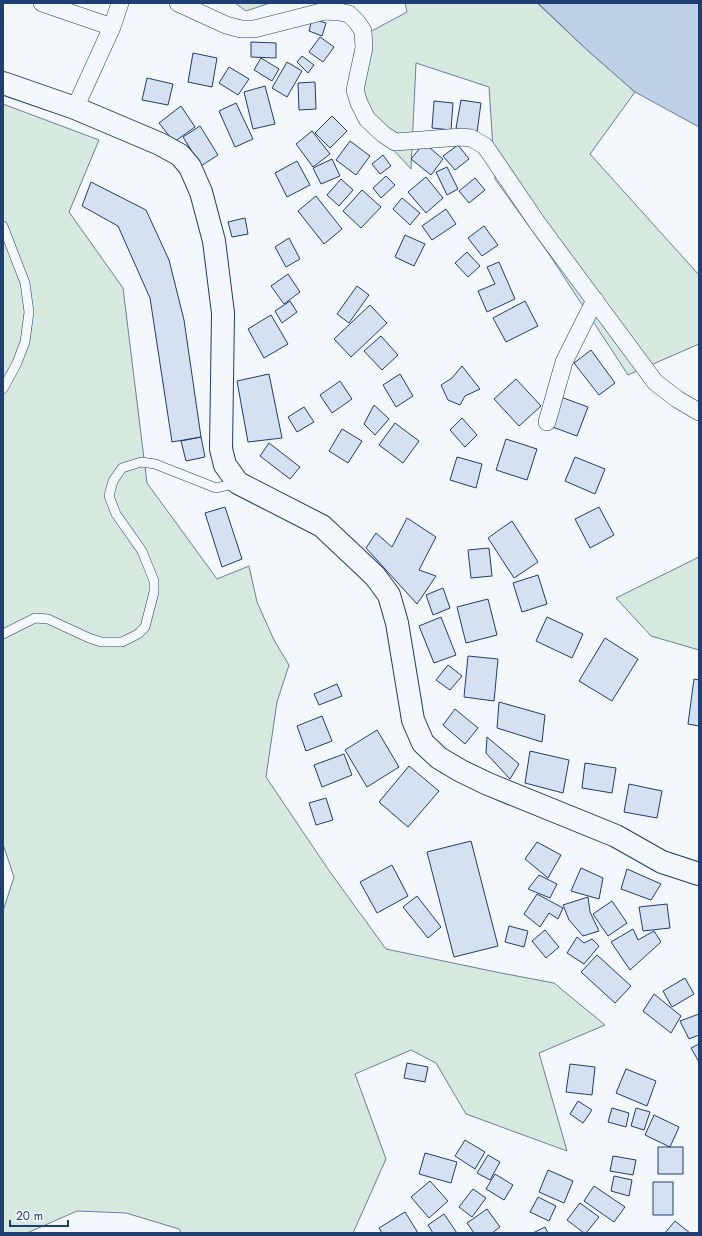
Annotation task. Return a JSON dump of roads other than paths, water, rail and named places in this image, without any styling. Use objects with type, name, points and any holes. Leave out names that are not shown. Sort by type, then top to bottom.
[{"type":"main road","points":[[3,82],[76,108],[160,144],[180,155],[190,167],[201,192],[214,241],[223,312],[221,449],[225,465],[238,483],[322,526],[380,582],[389,595],[396,623],[413,720],[423,743],[440,758],[461,771],[488,784],[616,836],[662,862],[699,874]]},
{"type":"street","points":[[42,3],[112,27]]},
{"type":"street","points":[[76,108],[112,27],[120,3]]},
{"type":"street","points":[[178,3],[226,25],[254,30],[325,11],[349,14],[357,22],[362,31],[364,48],[355,90],[359,104],[367,119],[383,134],[395,142],[461,137],[471,138],[485,146],[538,224],[655,382],[677,399],[699,412]]},
{"type":"street","points":[[547,422],[564,362],[595,300]]},
{"type":"lane","points":[[3,226],[25,283],[29,312],[25,342],[17,363],[3,389]]},
{"type":"lane","points":[[3,634],[36,618],[48,619],[101,642],[122,642],[138,634],[145,627],[154,592],[154,580],[142,551],[116,514],[109,496],[113,481],[122,468],[141,462],[155,464],[216,488],[238,483]]},
{"type":"water","points":[[538,3],[699,3],[699,127],[635,92],[586,49]]}]
